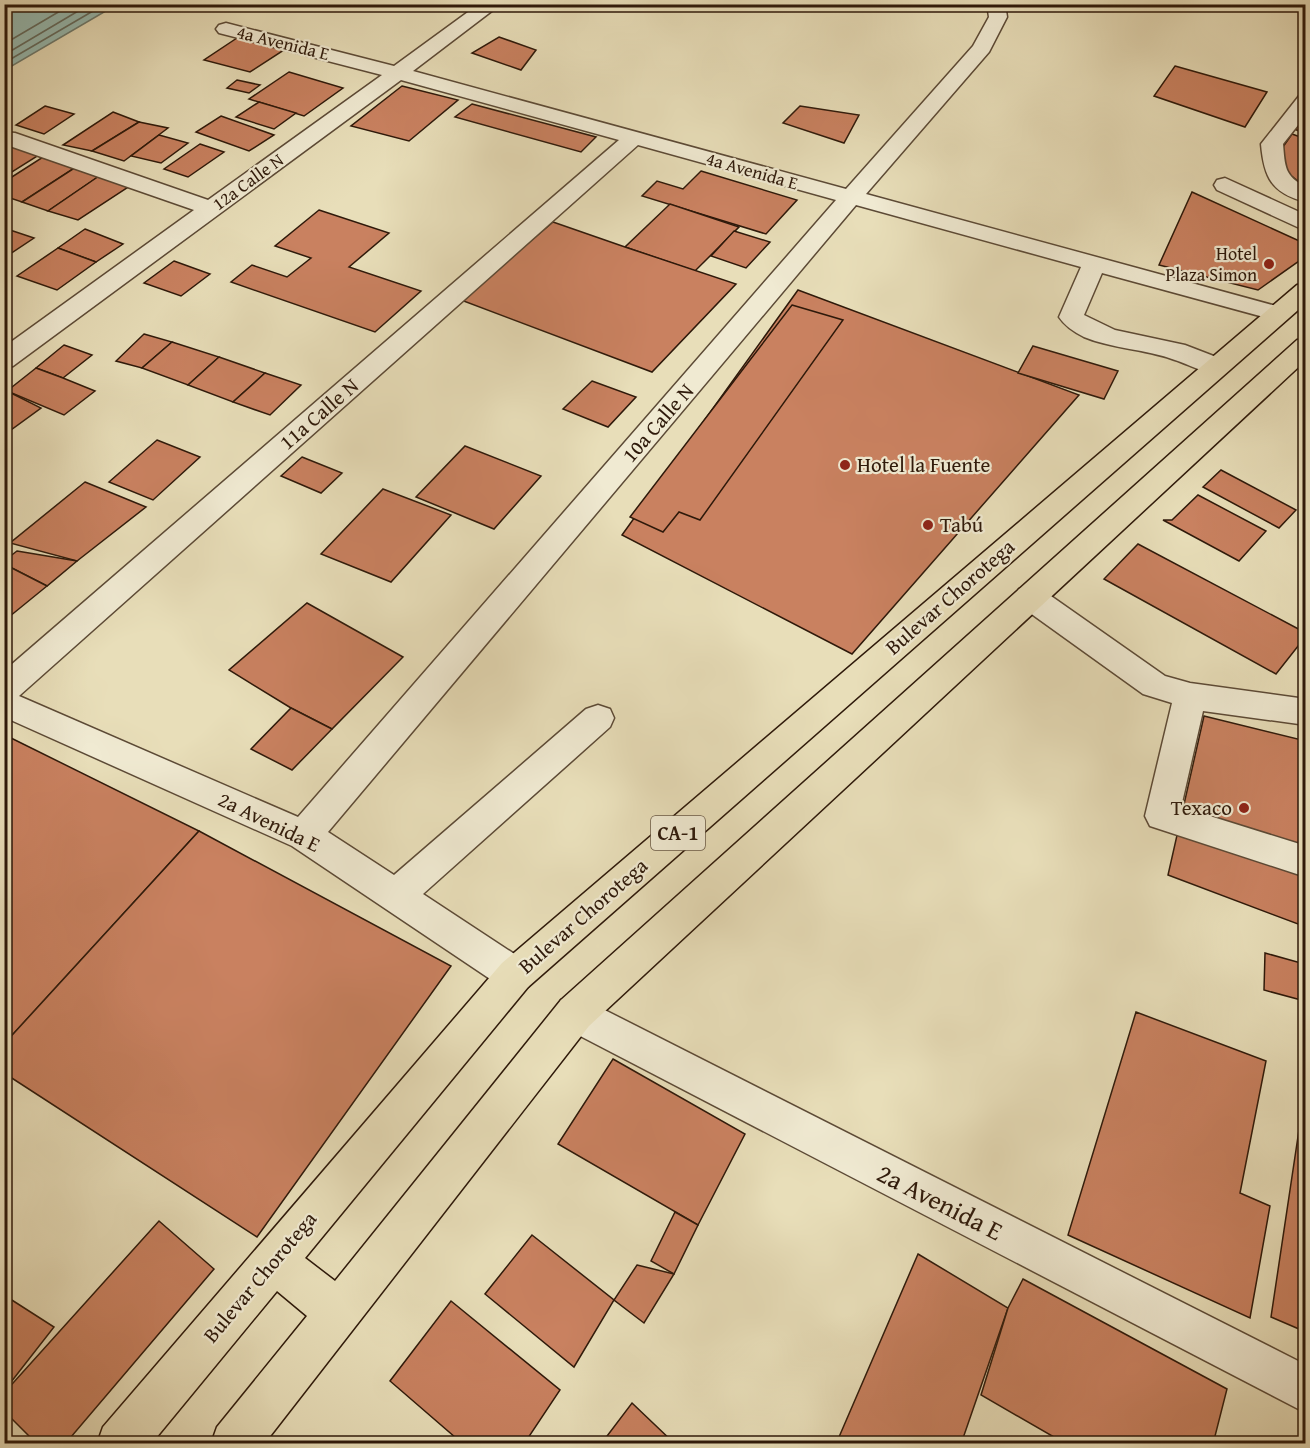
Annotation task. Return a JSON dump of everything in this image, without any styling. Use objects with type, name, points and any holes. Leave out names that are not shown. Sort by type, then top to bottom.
[{"type":"highway","name":"Bulevar Chorotega","points":[[120,1443],[515,975],[1305,290]]},
{"type":"highway","points":[[234,1443],[575,1013],[1305,346]]},
{"type":"highway","points":[[274,1261],[338,1312]]},
{"type":"street","name":"12a Calle N","points":[[4,360],[492,4]]},
{"type":"street","name":"10a Calle N","points":[[304,835],[850,198],[982,48],[998,17],[996,4]]},
{"type":"street","name":"4a Avenida E","points":[[226,29],[399,73],[1278,314]]},
{"type":"street","points":[[1305,100],[1272,144],[1275,173],[1286,188],[1305,195]]},
{"type":"street","points":[[7,138],[212,208]]},
{"type":"street","name":"11a Calle N","points":[[4,690],[634,138]]},
{"type":"street","points":[[1225,186],[1305,224]]},
{"type":"street","points":[[1094,264],[1071,317],[1080,325],[1095,332],[1176,351],[1215,366]]},
{"type":"street","points":[[1030,597],[1154,685],[1190,696],[1305,712]]},
{"type":"street","points":[[1190,696],[1162,816],[1305,862]]},
{"type":"street","name":"2a Avenida E","points":[[4,703],[304,835],[515,975]]},
{"type":"street","points":[[396,896],[598,718]]},
{"type":"street","name":"2a Avenida E","points":[[575,1013],[1305,1390]]},
{"type":"water","points":[[5,4],[116,4],[116,5],[5,70]]},
{"type":"building","points":[[407,4],[439,4],[429,11]]},
{"type":"building","points":[[240,36],[284,50],[250,72],[204,60]]},
{"type":"building","points":[[499,37],[536,50],[521,70],[472,53]]},
{"type":"building","points":[[1175,66],[1267,92],[1245,127],[1154,96]]},
{"type":"building","points":[[289,72],[343,88],[304,116],[249,99]]},
{"type":"building","points":[[237,80],[260,85],[249,93],[227,88]]},
{"type":"building","points":[[402,86],[458,100],[409,141],[351,126]]},
{"type":"building","points":[[259,102],[296,113],[274,129],[236,117]]},
{"type":"building","points":[[472,104],[596,137],[581,152],[455,117]]},
{"type":"building","points":[[45,106],[74,114],[44,134],[16,125]]},
{"type":"building","points":[[800,106],[859,115],[844,143],[783,123]]},
{"type":"building","points":[[113,112],[139,122],[92,151],[63,145]]},
{"type":"building","points":[[1306,112],[1306,134],[1292,128]]},
{"type":"building","points":[[221,116],[274,135],[249,151],[196,132]]},
{"type":"building","points":[[139,122],[168,128],[124,161],[92,151]]},
{"type":"building","points":[[1292,134],[1306,139],[1306,187],[1286,172],[1278,154]]},
{"type":"building","points":[[159,135],[188,143],[161,163],[131,156]]},
{"type":"building","points":[[4,142],[39,155],[4,177]]},
{"type":"building","points":[[200,144],[224,152],[188,177],[164,169]]},
{"type":"building","points":[[43,157],[79,165],[22,202],[4,196],[4,182]]},
{"type":"building","points":[[79,165],[102,174],[48,211],[22,202]]},
{"type":"building","points":[[701,171],[797,200],[766,234],[642,196],[657,181],[683,189]]},
{"type":"building","points":[[102,174],[130,186],[78,220],[48,211]]},
{"type":"building","points":[[1192,192],[1306,244],[1306,256],[1258,290],[1159,265]]},
{"type":"building","points":[[670,204],[739,227],[695,271],[625,247]]},
{"type":"building","points":[[319,210],[389,233],[349,267],[421,291],[375,332],[231,282],[252,265],[287,277],[311,258],[275,246]]},
{"type":"building","points":[[553,222],[736,284],[652,372],[461,300]]},
{"type":"building","points":[[4,228],[34,238],[4,258]]},
{"type":"building","points":[[85,229],[123,244],[96,262],[58,248]]},
{"type":"building","points":[[734,231],[770,242],[746,268],[711,256]]},
{"type":"building","points":[[58,248],[96,262],[57,290],[17,276]]},
{"type":"building","points":[[174,261],[210,274],[181,296],[144,283]]},
{"type":"building","name":"Hotel la Fuente","points":[[798,290],[1079,395],[852,654],[622,535]]},
{"type":"building","points":[[792,305],[843,320],[700,520],[679,512],[663,532],[630,517]]},
{"type":"building","points":[[144,334],[172,342],[142,368],[116,361]]},
{"type":"building","points":[[172,342],[219,357],[188,385],[142,368]]},
{"type":"building","points":[[64,345],[92,355],[63,378],[36,368]]},
{"type":"building","points":[[1033,346],[1118,371],[1104,399],[1018,373]]},
{"type":"building","points":[[219,357],[265,373],[233,402],[188,385]]},
{"type":"building","points":[[36,368],[95,391],[64,415],[7,391]]},
{"type":"building","points":[[265,373],[301,385],[270,415],[233,402]]},
{"type":"building","points":[[592,381],[636,397],[608,427],[563,409]]},
{"type":"building","points":[[7,391],[41,408],[4,435],[4,393]]},
{"type":"building","points":[[157,440],[200,457],[153,500],[109,482]]},
{"type":"building","points":[[465,446],[541,476],[494,529],[416,497]]},
{"type":"building","points":[[302,457],[342,473],[321,493],[281,476]]},
{"type":"building","points":[[1221,470],[1296,510],[1279,528],[1203,487]]},
{"type":"building","points":[[85,482],[146,507],[77,561],[10,543]]},
{"type":"building","points":[[383,489],[451,515],[391,582],[321,554]]},
{"type":"building","points":[[1198,495],[1266,531],[1239,561],[1163,520],[1172,520]]},
{"type":"building","points":[[1138,544],[1306,633],[1306,636],[1276,674],[1104,579]]},
{"type":"building","points":[[17,551],[77,561],[47,586],[4,564],[4,561]]},
{"type":"building","points":[[4,564],[47,586],[4,621]]},
{"type":"building","points":[[307,603],[403,657],[332,729],[291,708],[229,670]]},
{"type":"building","points":[[291,708],[332,729],[292,770],[251,749]]},
{"type":"building","name":"Texaco","points":[[1204,716],[1306,741],[1306,927],[1168,875]]},
{"type":"building","points":[[11,738],[199,831],[4,1044],[4,745]]},
{"type":"building","points":[[199,831],[451,966],[257,1237],[4,1073],[4,1044]]},
{"type":"building","points":[[1265,953],[1301,963],[1301,1000],[1264,990]]},
{"type":"building","points":[[1136,1012],[1266,1061],[1240,1193],[1270,1206],[1250,1318],[1068,1235]]},
{"type":"building","points":[[613,1059],[745,1134],[698,1225],[558,1144]]},
{"type":"building","points":[[1306,1083],[1306,1332],[1271,1317]]},
{"type":"building","points":[[675,1212],[698,1225],[674,1274],[651,1261]]},
{"type":"building","points":[[159,1221],[214,1269],[65,1444],[37,1444],[4,1411],[4,1393]]},
{"type":"building","points":[[532,1235],[614,1300],[574,1367],[485,1294]]},
{"type":"building","points":[[918,1254],[1008,1308],[961,1444],[836,1444]]},
{"type":"building","points":[[637,1265],[674,1274],[644,1323],[614,1300]]},
{"type":"building","points":[[1023,1279],[1227,1389],[1213,1444],[1066,1444],[981,1395],[1008,1308]]},
{"type":"building","points":[[4,1295],[54,1327],[4,1391]]},
{"type":"building","points":[[451,1301],[560,1390],[524,1444],[463,1444],[390,1381]]},
{"type":"building","points":[[632,1403],[675,1444],[601,1444]]},
{"type":"place","name":"Hotel Plaza Simon","points":[[1269,264]]},
{"type":"place","name":"Hotel la Fuente","points":[[845,465]]},
{"type":"place","name":"Tabú","points":[[928,525]]},
{"type":"place","name":"Texaco","points":[[1244,808]]}]
